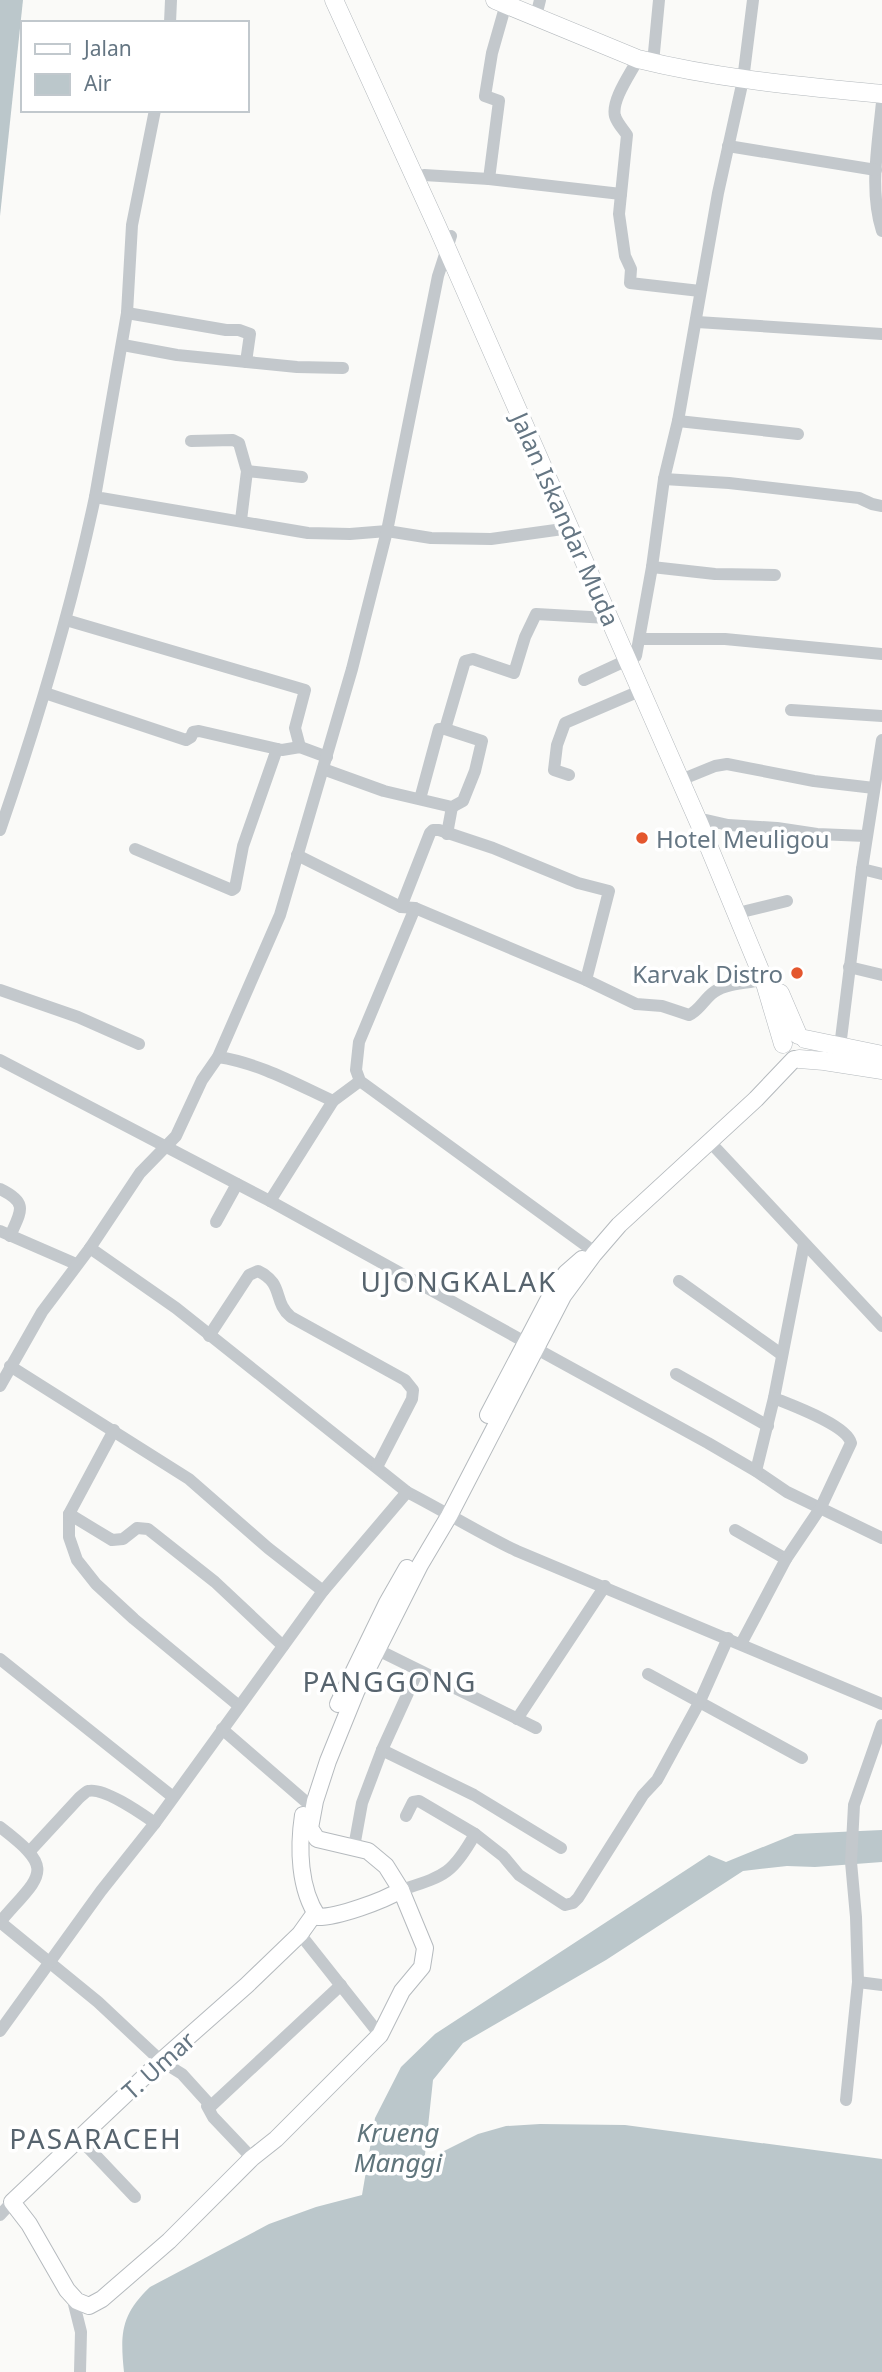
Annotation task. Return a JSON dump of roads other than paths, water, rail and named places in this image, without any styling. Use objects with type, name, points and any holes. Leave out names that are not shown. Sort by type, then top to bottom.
[{"type":"highway","name":"Jalan Iskandar Muda","points":[[334,0],[384,100]]},
{"type":"highway","name":"Jalan Iskandar Muda","points":[[345,0],[391,117],[449,242],[608,618],[634,651],[642,690],[794,1048]]},
{"type":"highway","points":[[500,2],[538,8],[646,61],[743,80],[882,94]]},
{"type":"highway","name":"Jalan Iskandar Muda","points":[[391,117],[424,175],[449,242],[634,651],[746,911],[794,1048]]},
{"type":"highway","points":[[794,1048],[840,1047],[882,1055]]},
{"type":"highway","points":[[794,1048],[824,1060],[882,1070]]},
{"type":"main road","points":[[530,1345],[604,1241],[710,1142],[794,1048]]},
{"type":"main road","points":[[12,2203],[29,2224],[72,2296],[85,2306],[93,2305],[169,2241],[380,2035],[402,1991],[419,1971],[426,1954],[401,1890],[380,1859],[368,1851],[328,1843],[312,1834],[309,1824],[342,1722],[444,1512],[530,1345],[558,1283],[592,1250],[594,1238],[604,1227],[756,1088],[794,1048]]},
{"type":"main road","points":[[401,1890],[386,1899],[318,1917],[307,1895],[301,1862],[302,1823],[305,1801],[338,1704],[387,1603],[444,1512]]},
{"type":"main road","name":"T. Umar","points":[[12,2203],[161,2060],[247,1985],[300,1934],[315,1913]]},
{"type":"street","points":[[170,21],[171,0]]},
{"type":"street","points":[[659,0],[646,61],[615,103],[616,119],[627,135],[620,214],[625,256],[631,269],[630,283],[700,291]]},
{"type":"street","points":[[634,651],[652,567],[664,479],[697,322],[700,291],[727,146],[743,80],[753,0]]},
{"type":"street","points":[[489,179],[499,101],[485,96],[500,2]]},
{"type":"street","points":[[882,102],[876,170],[876,203],[882,231]]},
{"type":"street","points":[[0,830],[45,693],[80,567],[123,345],[132,225],[155,112]]},
{"type":"street","points":[[727,146],[876,170]]},
{"type":"street","points":[[424,175],[489,179],[621,194]]},
{"type":"street","points":[[323,1591],[188,1479],[114,1430],[4,1375],[42,1312],[90,1248],[140,1173],[176,1136],[202,1080],[218,1057],[280,915],[325,763],[387,531],[438,276],[449,242]]},
{"type":"street","points":[[127,313],[250,334],[246,362]]},
{"type":"street","points":[[697,322],[882,334]]},
{"type":"street","points":[[123,345],[177,355],[316,369],[343,368]]},
{"type":"street","points":[[678,421],[798,434]]},
{"type":"street","points":[[191,441],[236,441],[239,444],[247,471],[241,520]]},
{"type":"street","points":[[247,471],[302,477]]},
{"type":"street","points":[[664,479],[729,483],[859,499],[882,506]]},
{"type":"street","points":[[95,496],[308,533],[387,531],[431,538],[491,539],[570,528]]},
{"type":"street","points":[[652,567],[715,574],[775,575]]},
{"type":"street","points":[[445,729],[465,661],[473,659],[514,673],[536,614],[608,618]]},
{"type":"street","points":[[66,620],[304,690],[295,728],[300,747]]},
{"type":"street","points":[[584,680],[634,651],[725,639],[882,654]]},
{"type":"street","points":[[569,775],[554,770],[557,745],[565,723],[642,690]]},
{"type":"street","points":[[45,693],[186,740],[199,730],[279,749],[300,747],[325,763],[384,791],[453,807],[463,801],[475,771],[482,741],[439,729],[420,799]]},
{"type":"street","points":[[791,710],[882,716]]},
{"type":"street","points":[[840,1047],[866,836],[876,794],[882,740]]},
{"type":"street","points":[[135,849],[232,890],[243,846],[279,749]]},
{"type":"street","points":[[688,777],[727,764],[876,794]]},
{"type":"street","points":[[447,834],[453,807]]},
{"type":"street","points":[[706,820],[728,825],[817,834],[866,836]]},
{"type":"street","points":[[401,907],[433,830],[493,848],[578,883],[609,891],[586,980]]},
{"type":"street","points":[[297,855],[401,907],[415,908],[636,1004],[662,1006],[689,1015],[721,989],[764,980]]},
{"type":"street","points":[[862,869],[882,874]]},
{"type":"street","points":[[746,911],[787,901]]},
{"type":"street","points":[[415,908],[359,1042],[356,1070],[360,1081],[592,1250]]},
{"type":"street","points":[[849,967],[882,975]]},
{"type":"street","points":[[0,990],[78,1017],[139,1044]]},
{"type":"street","points":[[218,1057],[234,1059],[269,1072],[332,1101]]},
{"type":"street","points":[[0,1060],[270,1201],[756,1471],[787,1492],[882,1538]]},
{"type":"street","points":[[270,1201],[332,1101],[360,1081]]},
{"type":"street","points":[[710,1142],[882,1326]]},
{"type":"street","points":[[216,1222],[237,1184]]},
{"type":"street","points":[[0,1189],[12,1195],[20,1204],[21,1210],[5,1233],[76,1264]]},
{"type":"street","points":[[756,1471],[774,1398],[804,1244]]},
{"type":"street","points":[[90,1248],[176,1308],[407,1492],[517,1551],[882,1703]]},
{"type":"street","points":[[209,1336],[246,1279],[252,1272],[258,1272],[274,1283],[281,1306],[290,1317],[405,1380],[412,1390],[412,1399],[377,1467]]},
{"type":"street","points":[[680,1281],[781,1354]]},
{"type":"street","points":[[676,1374],[768,1426]]},
{"type":"street","points":[[741,1644],[786,1559],[821,1507],[851,1445],[851,1439],[845,1433],[774,1398]]},
{"type":"street","points":[[114,1430],[69,1514],[69,1537],[77,1560],[86,1574],[134,1619],[239,1706]]},
{"type":"street","points":[[0,2031],[323,1591],[407,1492]]},
{"type":"street","points":[[69,1514],[112,1540],[123,1539],[140,1527],[148,1528],[215,1582],[283,1646]]},
{"type":"street","points":[[735,1530],[786,1559]]},
{"type":"street","points":[[517,1719],[605,1586]]},
{"type":"street","points":[[406,1816],[412,1803],[418,1801],[475,1834],[503,1856],[519,1875],[565,1905],[573,1903],[643,1795],[657,1780],[700,1701],[728,1638]]},
{"type":"street","points":[[378,1650],[536,1728]]},
{"type":"street","points":[[0,1659],[173,1797]]},
{"type":"street","points":[[354,1847],[362,1803],[382,1750],[418,1671]]},
{"type":"street","points":[[648,1674],[802,1758]]},
{"type":"street","points":[[846,2100],[858,1982],[851,1862],[853,1812],[860,1783],[882,1725]]},
{"type":"street","points":[[222,1729],[305,1801]]},
{"type":"street","points":[[382,1750],[474,1795],[561,1848]]},
{"type":"street","points":[[30,1851],[88,1791],[124,1802],[155,1823]]},
{"type":"street","points":[[0,1827],[30,1851],[37,1864],[38,1876],[0,1922],[50,1962],[161,2060],[182,2074],[211,2106]]},
{"type":"street","points":[[401,1890],[445,1874],[462,1858],[475,1834]]},
{"type":"street","points":[[300,1934],[380,2035]]},
{"type":"street","points":[[858,1982],[882,1985]]},
{"type":"street","points":[[252,2158],[213,2117],[207,2106],[211,2106],[341,1985]]},
{"type":"street","points":[[80,2138],[135,2197]]},
{"type":"street","name":"T. Umar","points":[[0,2215],[12,2203]]},
{"type":"street","points":[[72,2296],[81,2332],[80,2372]]},
{"type":"water","points":[[0,0],[23,0],[0,216]]},
{"type":"water","name":"Krueng Manggi","points":[[882,1830],[882,1862],[815,1867],[787,1866],[743,1871],[606,1960],[463,2043],[433,2080],[424,2164],[478,2134],[506,2126],[540,2124],[625,2125],[882,2159],[882,2372],[124,2372],[122,2346],[125,2325],[133,2307],[150,2287],[269,2224],[316,2207],[362,2195],[375,2118],[401,2067],[435,2034],[709,1855],[726,1862],[795,1834]]},
{"type":"place","name":"Hotel Meuligou","points":[[642,838]]},
{"type":"place","name":"Karvak Distro","points":[[797,973]]},
{"type":"district","name":"UJONGKALAK","points":[[459,1281]]},
{"type":"district","name":"PANGGONG","points":[[390,1681]]},
{"type":"district","name":"PASARACEH","points":[[96,2138]]}]
